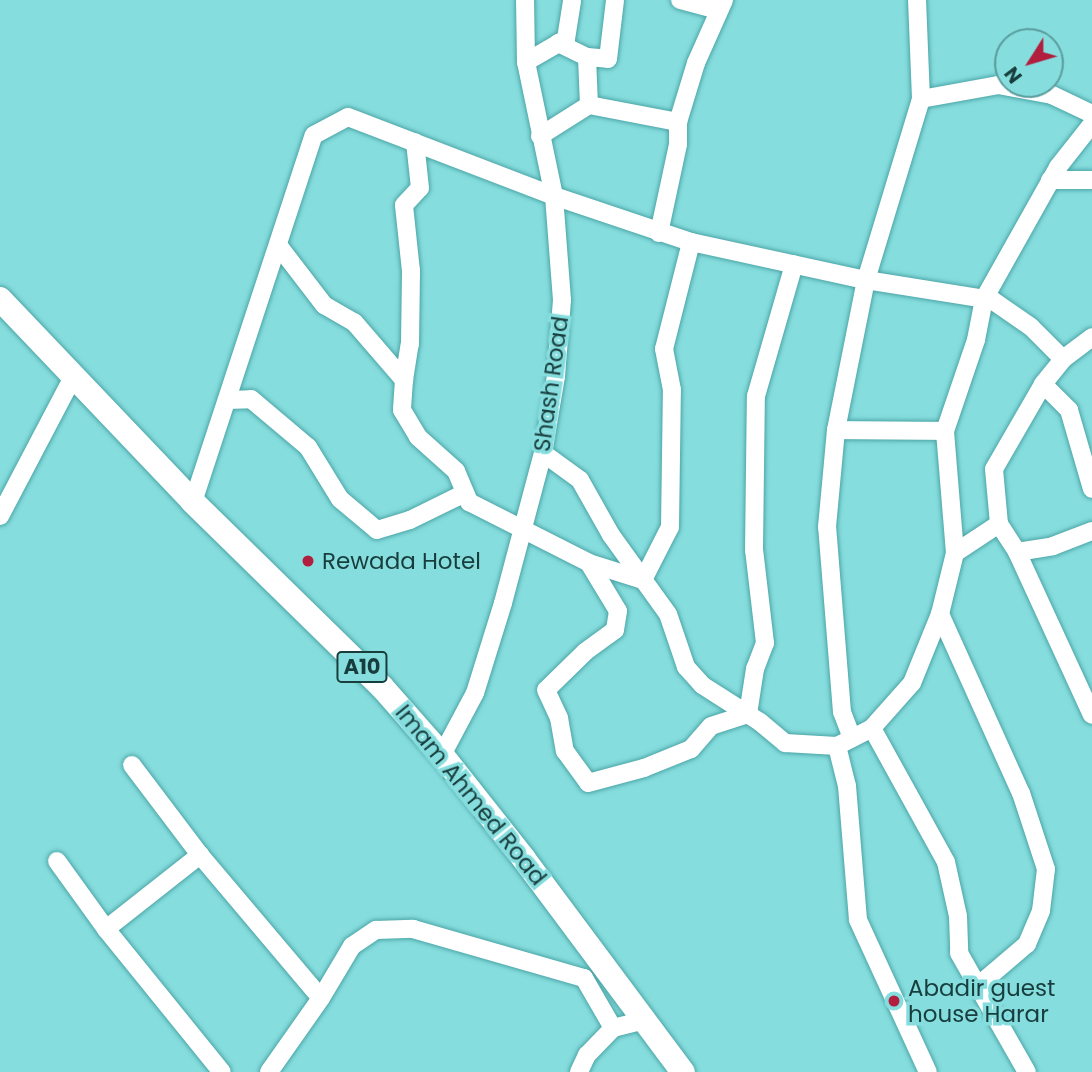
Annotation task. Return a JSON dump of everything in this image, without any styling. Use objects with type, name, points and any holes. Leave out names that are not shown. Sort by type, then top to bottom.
[{"type":"highway","name":"Imam Ahmed Road","points":[[0,299],[193,502],[383,687],[442,755],[683,1072]]},
{"type":"street","name":"Shash Road","points":[[442,755],[475,693],[543,453],[556,376],[562,300],[554,196],[526,62],[525,0]]},
{"type":"street","points":[[526,62],[566,39],[572,0]]},
{"type":"street","points":[[558,43],[587,57],[608,59],[615,0]]},
{"type":"street","points":[[659,233],[678,144],[678,122],[696,63],[721,5],[680,0]]},
{"type":"street","points":[[917,0],[920,99],[866,280],[836,430],[827,527],[858,920],[928,1072]]},
{"type":"street","points":[[587,57],[589,104]]},
{"type":"street","points":[[920,99],[998,85],[1052,95],[1092,114]]},
{"type":"street","points":[[540,136],[589,104],[678,122]]},
{"type":"street","points":[[193,502],[314,135],[348,117],[659,233],[866,280],[992,300],[1031,327],[1063,359]]},
{"type":"street","points":[[543,453],[580,480],[611,535],[668,614],[687,667],[702,685],[748,714],[785,743],[844,742],[872,728],[912,683],[940,614],[956,553],[945,431],[976,340],[984,299],[1050,180],[1092,124]]},
{"type":"street","points":[[415,142],[420,188],[404,205],[411,271],[410,344],[402,410],[418,437],[456,471],[469,502],[589,562],[643,580]]},
{"type":"street","points":[[1050,180],[1092,180]]},
{"type":"street","points":[[643,580],[670,527],[672,390],[664,349],[691,242]]},
{"type":"street","points":[[278,245],[324,305],[354,322],[404,380]]},
{"type":"street","points":[[748,714],[755,669],[765,643],[754,551],[756,396],[794,264]]},
{"type":"street","points":[[1092,338],[1063,359],[1043,384],[994,469],[999,524],[1017,552],[1092,715]]},
{"type":"street","points":[[0,516],[73,377]]},
{"type":"street","points":[[1043,384],[1069,410],[1092,489]]},
{"type":"street","points":[[227,400],[251,399],[309,447],[340,499],[377,530],[410,520],[465,493]]},
{"type":"street","points":[[836,430],[945,431]]},
{"type":"street","points":[[956,553],[999,524]]},
{"type":"street","points":[[1017,552],[1053,546],[1092,531]]},
{"type":"street","points":[[589,562],[618,611],[615,630],[585,652],[546,690],[559,718],[565,751],[588,783],[644,768],[691,749],[711,726],[748,714]]},
{"type":"street","points":[[940,614],[1021,793],[1046,869],[1041,911],[1027,944],[979,985]]},
{"type":"street","points":[[872,728],[946,862],[958,916],[959,953],[1027,1072]]},
{"type":"street","points":[[132,765],[200,855],[321,998]]},
{"type":"street","points":[[106,929],[200,855]]},
{"type":"street","points":[[57,861],[106,929],[222,1072]]},
{"type":"street","points":[[269,1072],[321,998],[352,946],[376,930],[413,929],[584,978],[613,1028]]},
{"type":"street","points":[[579,1072],[587,1055],[613,1028],[645,1020]]},
{"type":"place","name":"Rewada Hotel","points":[[308,561]]},
{"type":"place","name":"Abadir guest house Harar","points":[[894,1001]]}]
